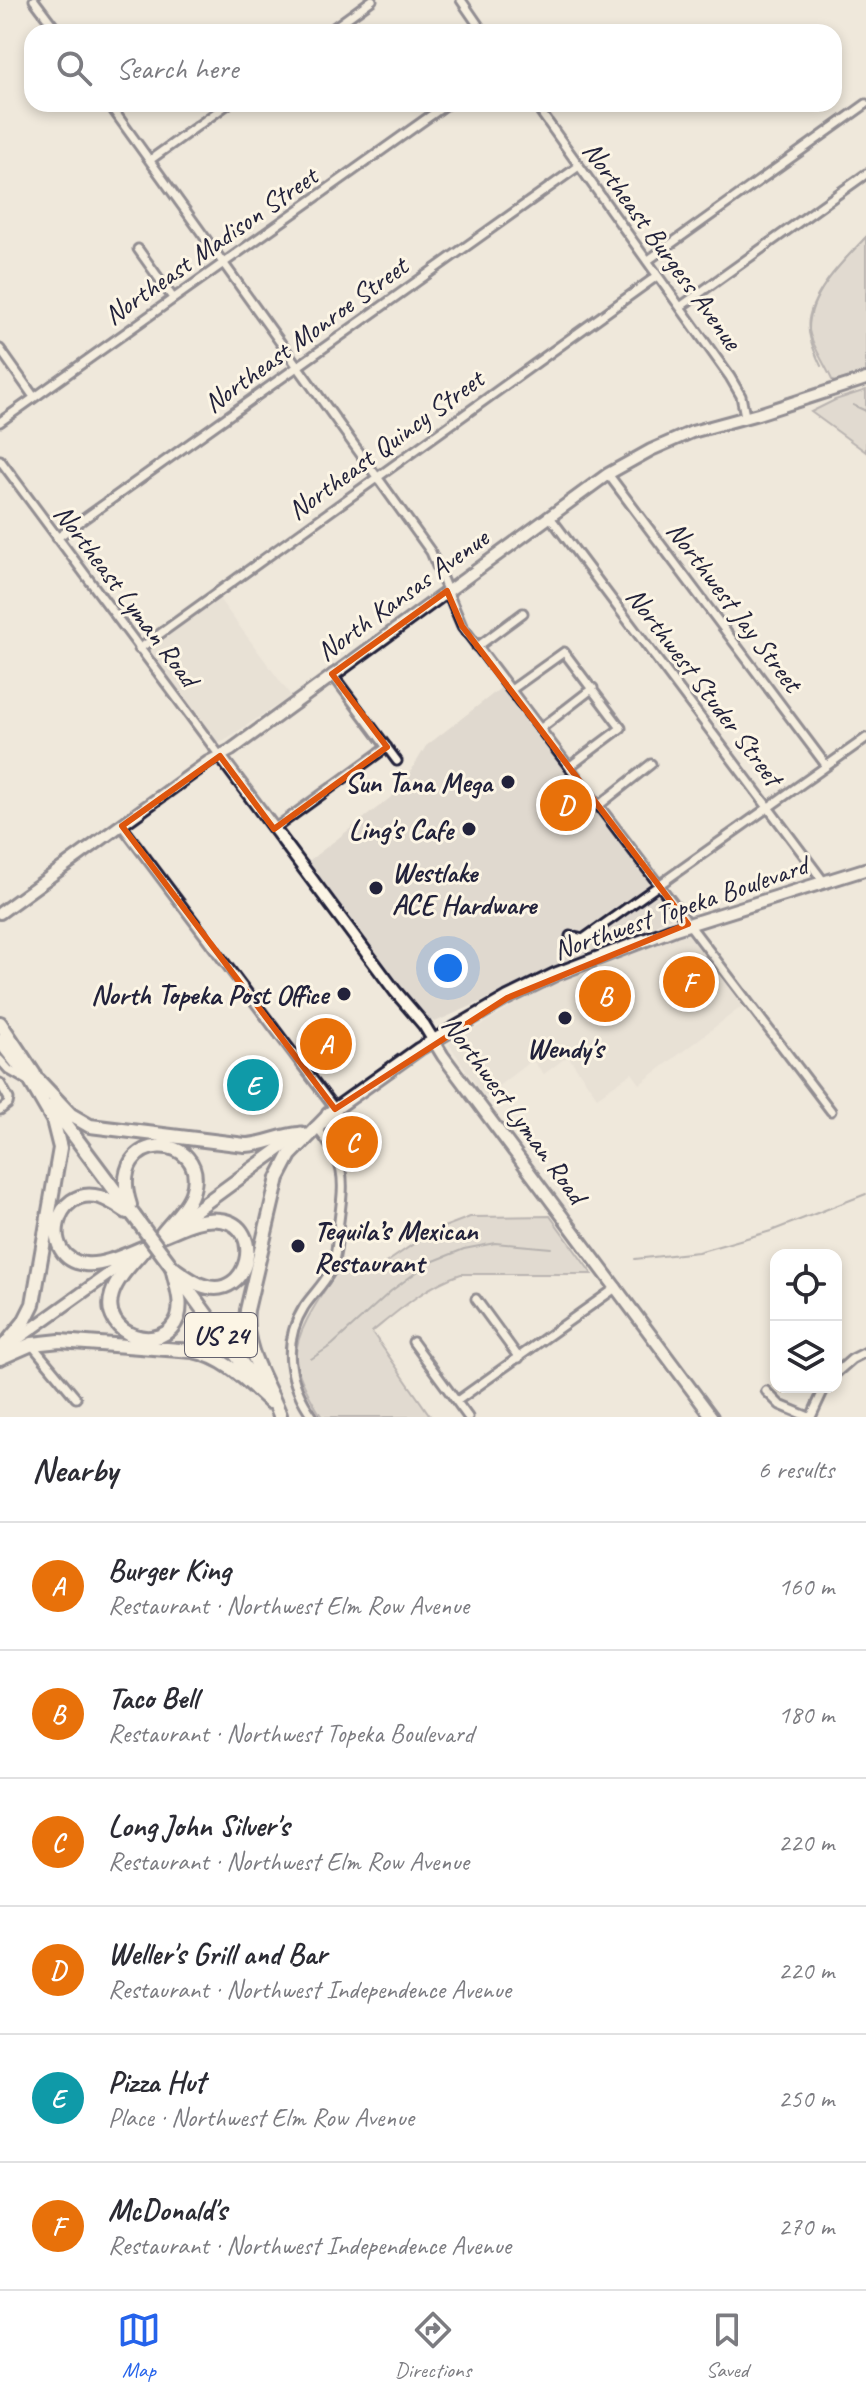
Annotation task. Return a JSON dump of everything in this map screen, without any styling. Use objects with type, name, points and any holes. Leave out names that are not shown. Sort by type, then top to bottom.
[{"type":"highway","name":"US 24","points":[[0,1023],[37,1085]]},
{"type":"highway","name":"US 24","points":[[0,1041],[37,1085],[281,1416]]},
{"type":"highway","points":[[37,1085],[71,1115],[97,1128],[245,1145],[301,1134]]},
{"type":"highway","points":[[0,1352],[24,1322],[33,1304],[59,1160],[57,1129],[37,1085]]},
{"type":"highway","points":[[281,1416],[253,1357],[246,1328],[247,1310],[278,1178],[290,1155],[315,1126],[335,1109]]},
{"type":"highway","points":[[134,1216],[125,1186],[128,1170],[136,1156],[148,1147],[160,1145],[182,1153],[193,1170],[192,1193],[160,1236]]},
{"type":"highway","points":[[134,1216],[104,1198],[79,1197],[60,1214],[56,1234],[65,1253],[87,1264],[100,1263],[145,1247]]},
{"type":"highway","points":[[160,1236],[203,1220],[222,1220],[237,1228],[245,1240],[247,1263],[238,1278],[226,1285],[206,1287],[172,1267]]},
{"type":"highway","points":[[145,1247],[116,1285],[111,1298],[113,1318],[128,1334],[155,1337],[175,1322],[179,1302],[172,1267]]},
{"type":"highway","points":[[0,1358],[32,1344],[60,1341],[202,1353],[229,1365],[270,1402]]},
{"type":"main road","name":"North Kansas Avenue","points":[[0,913],[608,474],[692,432],[866,379]]},
{"type":"main road","name":"Northwest Lyman Road","points":[[220,756],[712,1417]]},
{"type":"main road","name":"Northwest Topeka Boulevard","points":[[335,1109],[433,1040],[556,974],[688,924],[866,869]]},
{"type":"main road","points":[[0,1352],[315,1126]]},
{"type":"street","points":[[34,0],[52,24]]},
{"type":"street","points":[[339,24],[372,0]]},
{"type":"street","points":[[461,0],[478,24]]},
{"type":"street","points":[[647,261],[866,104]]},
{"type":"street","points":[[115,112],[431,552],[458,620],[477,647],[831,1111]]},
{"type":"street","points":[[150,160],[217,112]]},
{"type":"street","name":"Northeast Madison Street","points":[[0,422],[436,112]]},
{"type":"street","name":"Northeast Burgess Avenue","points":[[541,112],[735,385],[745,416]]},
{"type":"street","name":"Northeast Monroe Street","points":[[57,538],[579,166]]},
{"type":"street","points":[[680,307],[866,174]]},
{"type":"street","points":[[138,249],[173,298]]},
{"type":"street","name":"Northeast Quincy Street","points":[[139,649],[657,276]]},
{"type":"street","points":[[0,349],[34,397]]},
{"type":"street","name":"Northeast Lyman Road","points":[[0,460],[220,756]]},
{"type":"street","name":"Northwest Jay Street","points":[[608,474],[826,765]]},
{"type":"street","name":"Northwest Studer Street","points":[[550,517],[824,882]]},
{"type":"street","points":[[477,647],[523,613]]},
{"type":"street","points":[[511,690],[564,652],[593,688],[621,728],[569,767]]},
{"type":"street","points":[[332,674],[397,761]]},
{"type":"street","points":[[540,729],[593,688]]},
{"type":"street","points":[[570,936],[583,939],[866,738]]},
{"type":"street","points":[[274,829],[387,747]]},
{"type":"street","points":[[598,806],[651,764]]},
{"type":"street","points":[[122,826],[335,1109]]},
{"type":"street","points":[[2,1065],[37,1085]]},
{"type":"street","points":[[0,1083],[9,1099],[0,1110]]},
{"type":"street","points":[[313,1417],[293,1379],[291,1340],[299,1317],[334,1262],[344,1182],[336,1154],[315,1126]]},
{"type":"street","points":[[457,1401],[617,1287]]},
{"type":"street","points":[[476,1299],[519,1358]]},
{"type":"street","points":[[413,1342],[468,1417]]},
{"type":"street","points":[[32,1344],[76,1398]]},
{"type":"street","points":[[842,1368],[866,1352]]},
{"type":"street","points":[[766,1391],[780,1405],[810,1417],[822,1393]]},
{"type":"highlighted area","points":[[447,591],[462,626],[688,924],[507,998],[335,1109],[122,826],[220,756],[274,829],[387,747],[332,674]]},
{"type":"shaded area","points":[[866,237],[866,373],[833,382],[811,337],[809,319],[828,280]]},
{"type":"shaded area","points":[[866,390],[866,452],[811,412]]},
{"type":"shaded area","points":[[217,596],[291,696],[220,743],[147,650]]},
{"type":"shaded area","points":[[502,687],[646,876],[671,918],[435,1022],[425,1017],[306,863],[399,791],[426,746]]},
{"type":"shaded area","points":[[687,934],[719,968],[745,1004],[640,1084],[632,1073],[597,1097],[568,1056],[544,1074],[532,1060],[484,1097],[449,1044],[524,999],[586,969]]},
{"type":"shaded area","points":[[550,1216],[592,1274],[461,1274],[425,1291],[372,1332],[431,1417],[322,1417],[299,1373],[296,1349],[312,1310],[342,1264],[377,1269],[431,1232],[470,1217]]},
{"type":"waterway","points":[[821,366],[809,334],[815,303],[829,278],[866,237]]},
{"type":"waterway","points":[[853,405],[866,411]]},
{"type":"waterway","points":[[635,1259],[698,1252],[771,1231],[866,1194]]},
{"type":"waterway","points":[[311,1359],[429,1263],[464,1249],[495,1243],[551,1248]]},
{"type":"place","name":"Sun Tana Mega","points":[[508,782]]},
{"type":"place","name":"Weller's Grill and Bar","points":[[566,805]]},
{"type":"place","name":"Ling's Cafe","points":[[469,829]]},
{"type":"place","name":"Westlake ACE Hardware","points":[[376,888]]},
{"type":"place","name":"McDonald's","points":[[689,982]]},
{"type":"place","name":"North Topeka Post Office","points":[[344,994]]},
{"type":"place","name":"Taco Bell","points":[[605,996]]},
{"type":"place","name":"Wendy's","points":[[565,1018]]},
{"type":"place","name":"Burger King","points":[[326,1044]]},
{"type":"place","name":"Pizza Hut","points":[[253,1085]]},
{"type":"place","name":"Long John Silver's","points":[[352,1142]]},
{"type":"place","name":"Tequila’s Mexican Restaurant","points":[[298,1246]]}]
